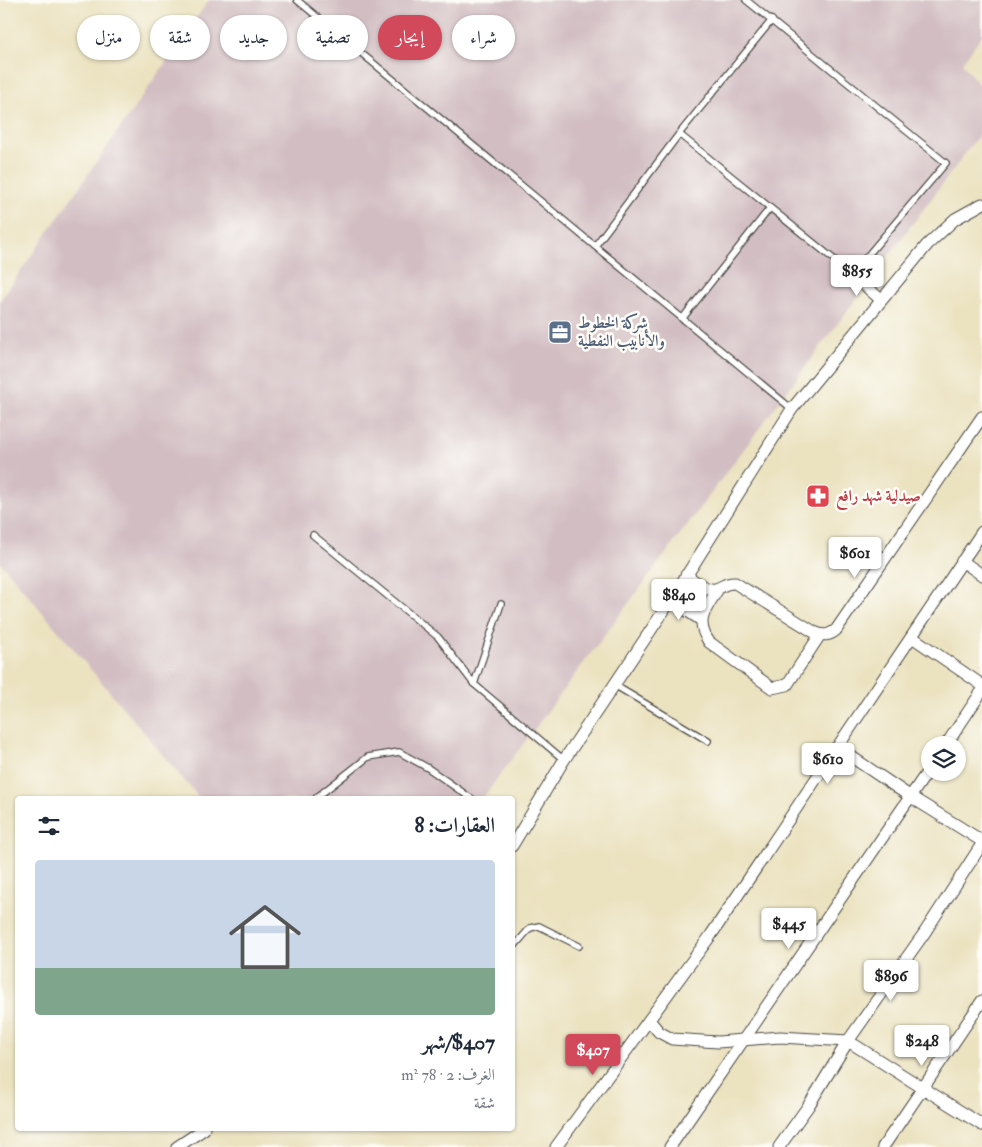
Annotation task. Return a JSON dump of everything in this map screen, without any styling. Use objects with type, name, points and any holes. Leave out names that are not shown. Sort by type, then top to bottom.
[{"type":"street","points":[[517,830],[616,686],[792,409],[880,299],[940,231],[955,219],[982,204]]},
{"type":"street","points":[[852,274],[880,299]]},
{"type":"street","points":[[820,635],[787,685],[772,688],[709,642],[702,632],[701,620],[718,589],[726,583],[735,583],[820,635],[832,634],[982,417]]},
{"type":"street","points":[[556,1147],[711,935],[982,532]]},
{"type":"street","points":[[962,561],[982,575]]},
{"type":"street","points":[[686,575],[709,589],[718,589]]},
{"type":"street","points":[[671,600],[701,620]]},
{"type":"street","points":[[912,637],[982,685]]},
{"type":"street","points":[[952,736],[982,691]]},
{"type":"street","points":[[780,1147],[809,1105],[848,1041],[925,932],[982,842],[911,797],[838,747]]},
{"type":"street","points":[[670,1147],[921,781]]},
{"type":"street","points":[[883,1147],[982,1001]]},
{"type":"street","points":[[649,1020],[659,1032],[672,1039],[718,1042],[780,1037],[848,1041],[982,1124]]},
{"type":"street","points":[[177,1147],[201,1131]]},
{"type":"lane","points":[[296,0],[792,409]]},
{"type":"lane","points":[[679,134],[852,274],[946,163],[746,0]]},
{"type":"lane","points":[[596,246],[679,134],[772,20]]},
{"type":"lane","points":[[682,319],[770,208]]},
{"type":"lane","points":[[313,535],[438,637],[474,684],[564,760]]},
{"type":"lane","points":[[474,684],[501,604]]},
{"type":"lane","points":[[616,686],[708,741]]},
{"type":"lane","points":[[318,796],[368,757],[399,752],[428,768],[468,796]]},
{"type":"lane","points":[[515,946],[530,928],[539,926],[579,946]]},
{"type":"shaded area","points":[[209,0],[982,0],[982,35],[962,63],[982,89],[982,131],[484,796],[197,796],[0,562],[0,301],[167,60],[210,60],[210,15],[199,15]]},
{"type":"place","name":"شركة الخطوط والأنابيب النفطية","points":[[560,332]]},
{"type":"place","name":"صيدلية شهد رافع","points":[[818,496]]}]
